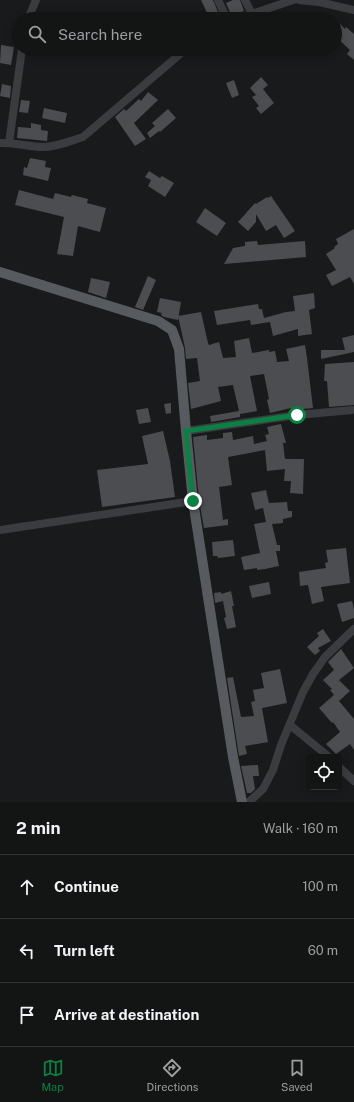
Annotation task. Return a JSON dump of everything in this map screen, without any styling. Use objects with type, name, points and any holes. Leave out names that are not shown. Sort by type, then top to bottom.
[{"type":"main road","points":[[0,272],[158,321],[172,330],[179,349],[193,501],[233,757],[242,802]]},
{"type":"street","points":[[31,12],[36,0]]},
{"type":"street","points":[[218,0],[224,12]]},
{"type":"street","points":[[245,0],[251,12]]},
{"type":"street","points":[[258,12],[293,0]]},
{"type":"street","points":[[300,0],[319,2],[354,10]]},
{"type":"street","points":[[9,142],[21,56]]},
{"type":"street","points":[[0,143],[9,142],[44,147],[63,144],[83,137],[178,56]]},
{"type":"street","points":[[186,431],[297,415],[352,410]]},
{"type":"street","points":[[0,530],[193,501]]},
{"type":"street","points":[[249,802],[263,789],[273,770],[281,745],[303,692],[313,674],[325,657],[354,629]]},
{"type":"street","points":[[290,725],[325,754]]},
{"type":"street","points":[[342,770],[354,781]]},
{"type":"building","points":[[201,0],[213,0],[218,12],[207,12]]},
{"type":"building","points":[[233,0],[240,0],[244,11],[230,12],[226,3]]},
{"type":"building","points":[[342,26],[345,29],[346,27],[354,34],[354,60],[347,54],[350,50],[342,43]]},
{"type":"building","points":[[1,45],[12,47],[11,65],[0,63]]},
{"type":"building","points":[[261,77],[268,85],[263,89],[274,103],[261,114],[256,108],[259,106],[252,97],[256,95],[250,88]]},
{"type":"building","points":[[234,80],[239,95],[232,98],[226,83]]},
{"type":"building","points":[[2,84],[11,86],[10,98],[0,96]]},
{"type":"building","points":[[148,92],[158,100],[134,123],[146,139],[135,146],[115,117],[124,109],[126,111],[139,99],[141,101]]},
{"type":"building","points":[[21,100],[30,101],[28,113],[19,112]]},
{"type":"building","points":[[44,108],[67,113],[65,123],[42,118]]},
{"type":"building","points":[[168,109],[176,118],[160,132],[159,131],[150,138],[147,133],[155,126],[152,123]]},
{"type":"building","points":[[31,123],[41,125],[41,130],[48,131],[47,141],[17,138],[18,127],[31,128]]},
{"type":"building","points":[[30,158],[46,161],[45,167],[51,168],[48,181],[23,175],[24,167],[27,168]]},
{"type":"building","points":[[149,171],[160,178],[162,176],[174,183],[165,197],[148,186],[151,180],[145,177]]},
{"type":"building","points":[[19,190],[53,199],[55,193],[71,197],[72,195],[88,199],[87,203],[106,208],[100,232],[78,226],[73,256],[57,254],[64,217],[15,205]]},
{"type":"building","points":[[271,196],[295,231],[284,238],[276,225],[266,231],[256,214],[256,222],[248,231],[238,222],[255,203],[256,204]]},
{"type":"building","points":[[205,208],[226,223],[217,236],[196,222]]},
{"type":"building","points":[[354,229],[354,284],[350,277],[332,286],[326,275],[336,270],[326,254],[338,244],[336,239]]},
{"type":"building","points":[[257,241],[258,245],[305,241],[306,257],[224,264],[233,248],[245,246],[245,242]]},
{"type":"building","points":[[148,276],[156,280],[143,310],[135,307]]},
{"type":"building","points":[[91,278],[110,282],[106,298],[88,292]]},
{"type":"building","points":[[314,293],[315,308],[309,310],[312,334],[298,336],[298,329],[273,336],[270,322],[251,325],[250,320],[217,325],[214,311],[258,304],[259,309],[262,309],[264,318],[295,311],[293,296]]},
{"type":"building","points":[[160,298],[181,302],[178,320],[164,317],[161,315],[162,313],[157,312]]},
{"type":"building","points":[[201,312],[208,343],[209,345],[219,342],[223,358],[236,357],[234,341],[249,338],[252,353],[269,350],[269,352],[275,351],[277,362],[289,361],[286,349],[305,345],[313,408],[292,410],[291,408],[270,413],[264,374],[250,376],[257,411],[240,414],[240,417],[211,422],[210,416],[239,411],[233,385],[218,387],[221,401],[191,409],[188,383],[200,381],[197,358],[186,359],[178,316]]},
{"type":"building","points":[[354,335],[354,352],[321,359],[321,350],[345,350],[342,338]]},
{"type":"building","points":[[354,362],[354,405],[329,407],[327,381],[324,381],[325,364]]},
{"type":"building","points":[[171,403],[171,413],[166,414],[164,404]]},
{"type":"building","points":[[148,408],[151,422],[139,424],[136,410]]},
{"type":"building","points":[[281,424],[286,443],[283,443],[285,459],[304,459],[303,494],[290,493],[291,481],[284,481],[285,469],[267,471],[265,450],[228,457],[232,485],[219,487],[223,520],[228,519],[228,525],[204,528],[199,500],[193,437],[207,435],[207,440],[223,438],[223,433],[232,432],[233,440],[253,436],[254,444],[267,441],[265,435],[269,434],[267,427]]},
{"type":"building","points":[[163,431],[170,461],[175,497],[102,507],[97,470],[148,464],[142,436]]},
{"type":"building","points":[[266,490],[269,503],[287,502],[288,511],[292,511],[292,517],[283,519],[283,523],[272,524],[277,545],[280,545],[280,551],[276,551],[279,566],[257,570],[257,568],[244,570],[241,557],[260,553],[254,524],[266,522],[263,508],[255,510],[251,493]]},
{"type":"building","points":[[233,540],[235,556],[218,558],[217,556],[213,556],[212,542]]},
{"type":"building","points":[[346,548],[350,583],[321,587],[324,601],[312,604],[308,585],[300,586],[299,572],[326,568],[325,563],[328,562],[326,550]]},
{"type":"building","points":[[269,582],[271,594],[252,598],[249,586]]},
{"type":"building","points":[[231,591],[236,627],[227,629],[224,618],[226,617],[223,601],[215,603],[214,593],[221,592],[221,594]]},
{"type":"building","points":[[352,601],[354,618],[342,622],[337,604]]},
{"type":"building","points":[[323,629],[331,641],[318,648],[320,651],[315,655],[307,647],[319,636],[317,633]]},
{"type":"building","points":[[341,649],[354,668],[339,680],[350,691],[339,701],[354,719],[354,750],[350,744],[336,754],[326,744],[340,732],[333,722],[332,723],[319,708],[334,695],[330,690],[332,689],[323,680],[334,670],[328,662]]},
{"type":"building","points":[[280,669],[287,703],[262,708],[268,742],[245,746],[247,754],[239,756],[227,678],[233,677],[241,717],[254,716],[251,702],[255,701],[253,690],[264,688],[261,673]]},
{"type":"building","points":[[258,765],[259,776],[253,776],[255,789],[251,793],[247,793],[241,766]]},
{"type":"route","points":[[193,501],[186,431],[297,415]]}]
